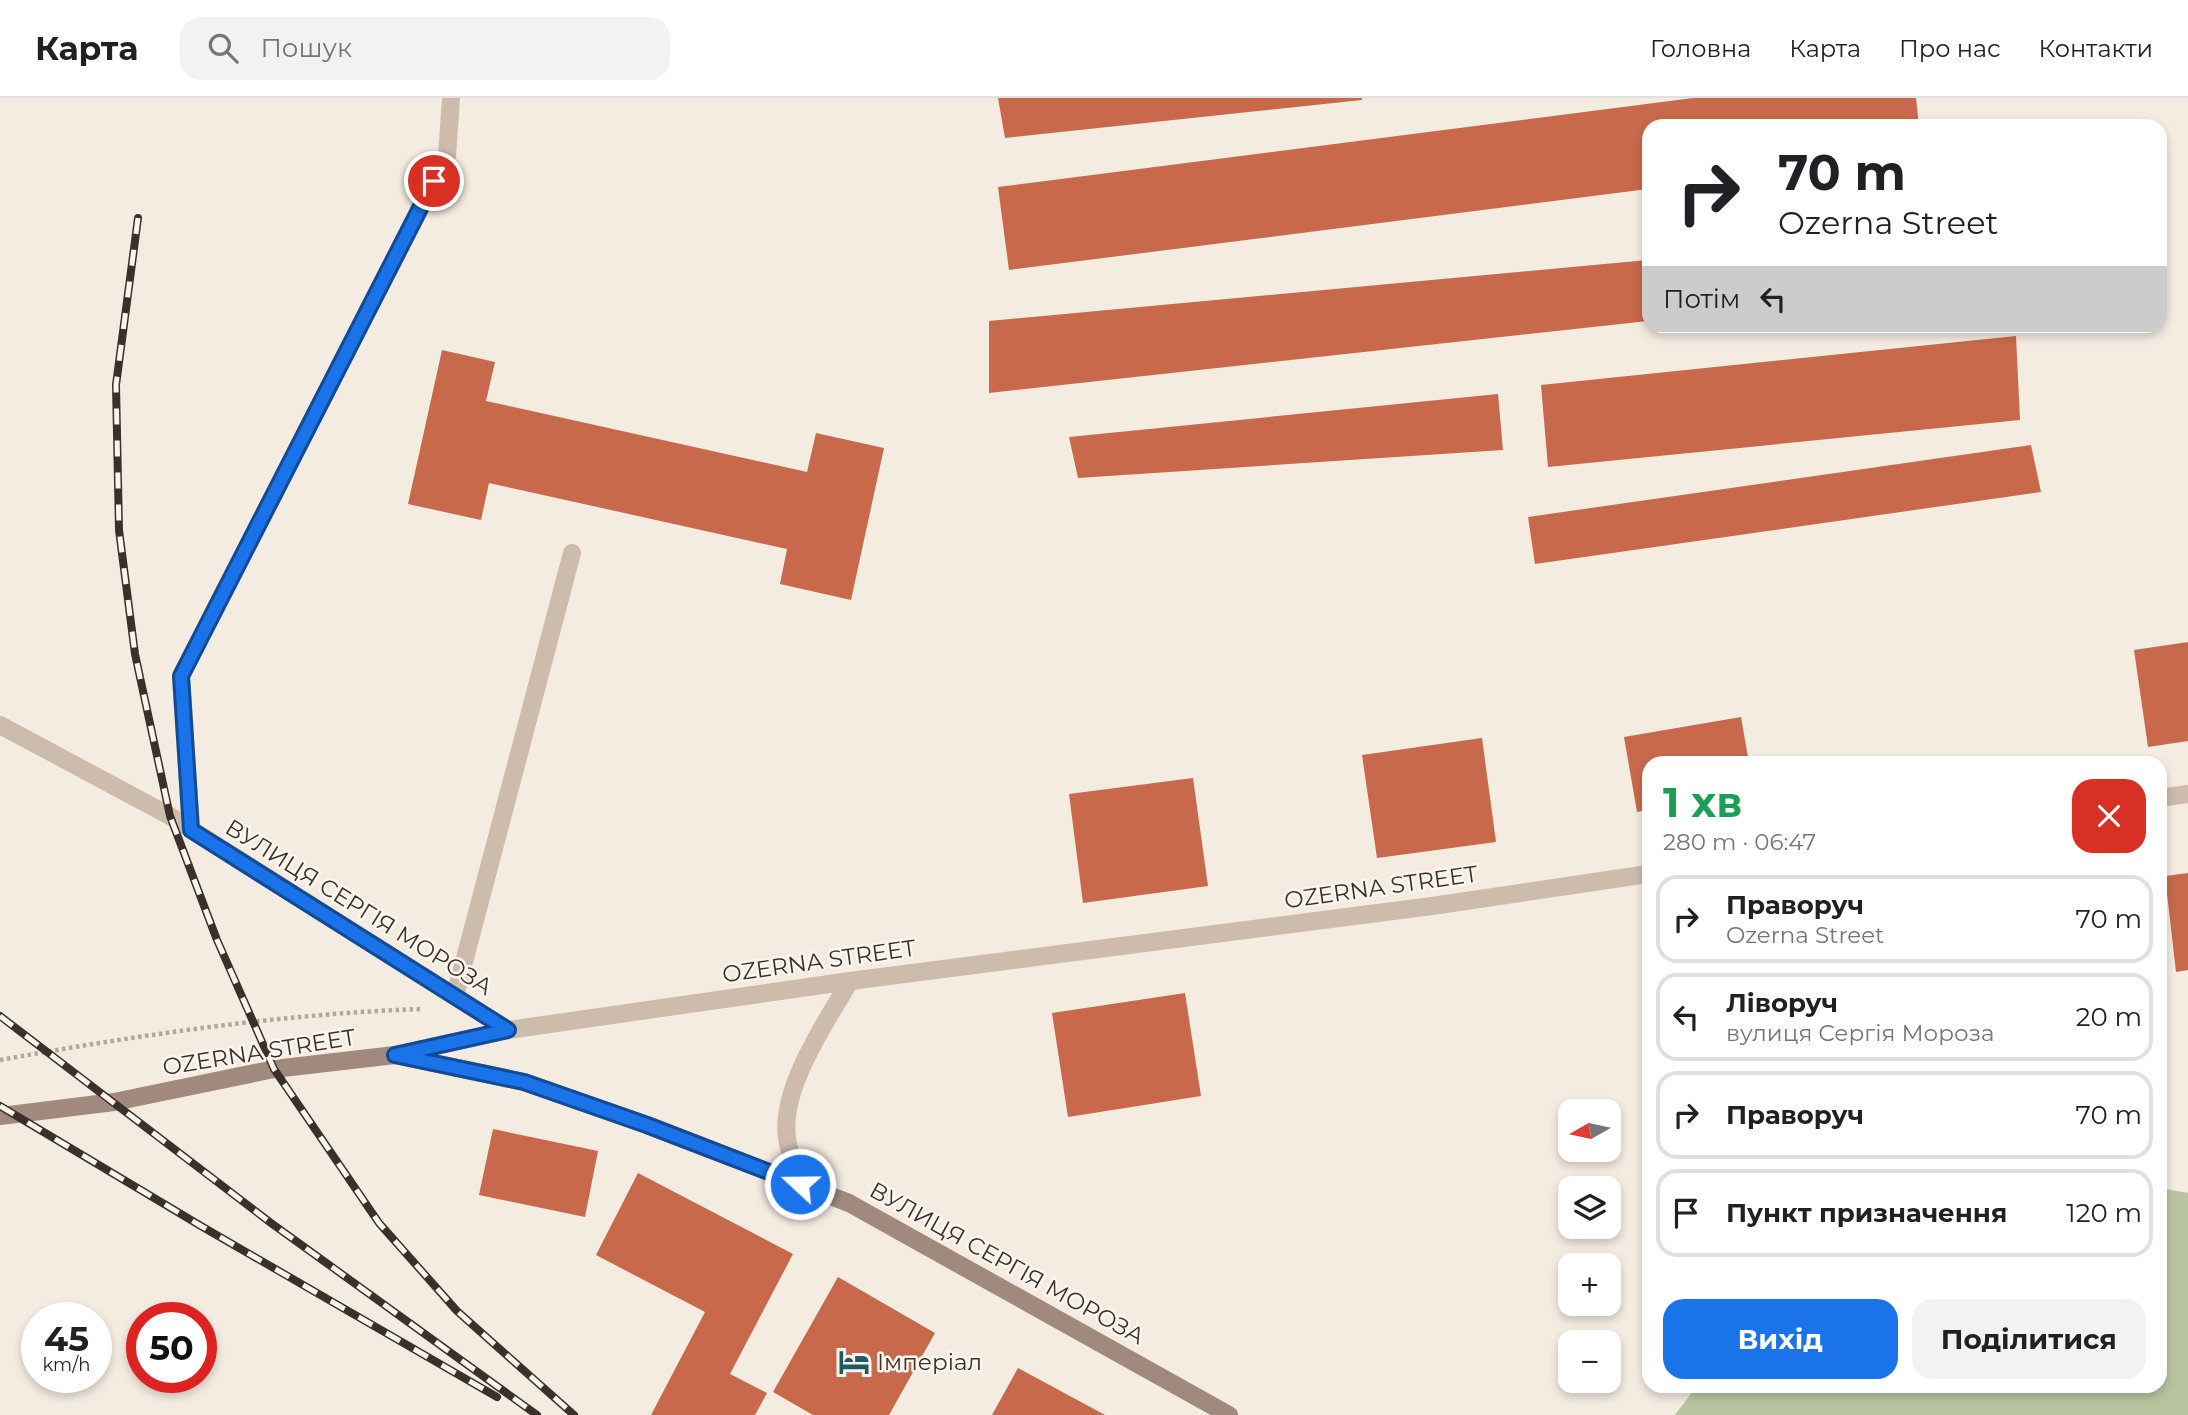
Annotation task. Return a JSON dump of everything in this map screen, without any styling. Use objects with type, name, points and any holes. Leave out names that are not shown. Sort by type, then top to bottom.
[{"type":"main road","name":"ВУЛИЦЯ СЕРГІЯ МОРОЗА","points":[[395,1055],[524,1082],[647,1125],[849,1203],[1229,1415]]},
{"type":"main road","name":"OZERNA STREET","points":[[0,1115],[114,1102],[274,1069],[395,1055]]},
{"type":"street","points":[[191,830],[181,676],[447,156],[451,98]]},
{"type":"street","points":[[455,996],[572,553]]},
{"type":"street","name":"ВУЛИЦЯ СЕРГІЯ МОРОЗА","points":[[0,725],[170,816],[508,1030]]},
{"type":"street","points":[[2167,797],[2188,794]]},
{"type":"street","name":"OZERNA STREET","points":[[395,1055],[508,1030],[850,981],[1432,906],[1642,875]]},
{"type":"street","points":[[800,1184],[786,1137],[789,1103],[802,1066],[850,981]]},
{"type":"path","points":[[0,1060],[138,1036],[370,1011],[422,1009]]},
{"type":"green space","points":[[2167,1189],[2188,1193],[2188,1415],[1675,1415],[1692,1393],[2167,1393]]},
{"type":"building","points":[[998,98],[1362,98],[1362,100],[1005,138]]},
{"type":"building","points":[[1693,98],[1916,98],[1918,119],[1642,119],[1642,190],[1009,270],[998,187]]},
{"type":"building","points":[[1642,261],[1642,322],[989,393],[989,321]]},
{"type":"building","points":[[2016,336],[2020,420],[1548,467],[1541,385]]},
{"type":"building","points":[[442,350],[495,362],[486,401],[807,472],[816,433],[884,448],[851,600],[780,584],[787,549],[489,483],[481,520],[408,504]]},
{"type":"building","points":[[1498,394],[1503,450],[1078,478],[1069,437]]},
{"type":"building","points":[[2031,445],[2041,492],[1535,564],[1528,517]]},
{"type":"building","points":[[2188,642],[2188,741],[2148,747],[2134,650]]},
{"type":"building","points":[[1741,717],[1748,756],[1642,756],[1642,811],[1637,812],[1624,737]]},
{"type":"building","points":[[1482,738],[1496,842],[1377,858],[1362,755]]},
{"type":"building","points":[[1193,778],[1208,886],[1083,903],[1069,794]]},
{"type":"building","points":[[2188,873],[2188,970],[2176,972],[2167,893],[2167,876]]},
{"type":"building","points":[[1185,993],[1201,1096],[1068,1117],[1052,1013]]},
{"type":"building","points":[[493,1129],[598,1151],[585,1217],[479,1195]]},
{"type":"building","points":[[638,1173],[793,1254],[730,1374],[767,1393],[755,1415],[651,1415],[705,1312],[596,1255]]},
{"type":"building","name":"Імперіал","points":[[838,1277],[935,1333],[889,1415],[813,1415],[773,1392]]},
{"type":"building","points":[[1018,1368],[1105,1415],[992,1415]]},
{"type":"railway","points":[[138,218],[116,385],[119,530],[135,654],[170,816],[217,940],[274,1069],[379,1223],[457,1311],[574,1415]]},
{"type":"railway","points":[[0,1016],[271,1223],[537,1415]]},
{"type":"railway","points":[[0,1106],[497,1397]]},
{"type":"place","name":"Імперіал","points":[[854,1362]]},
{"type":"route","points":[[434,181],[181,676],[191,830],[508,1030],[395,1055],[524,1082],[647,1125],[800,1184]]}]
